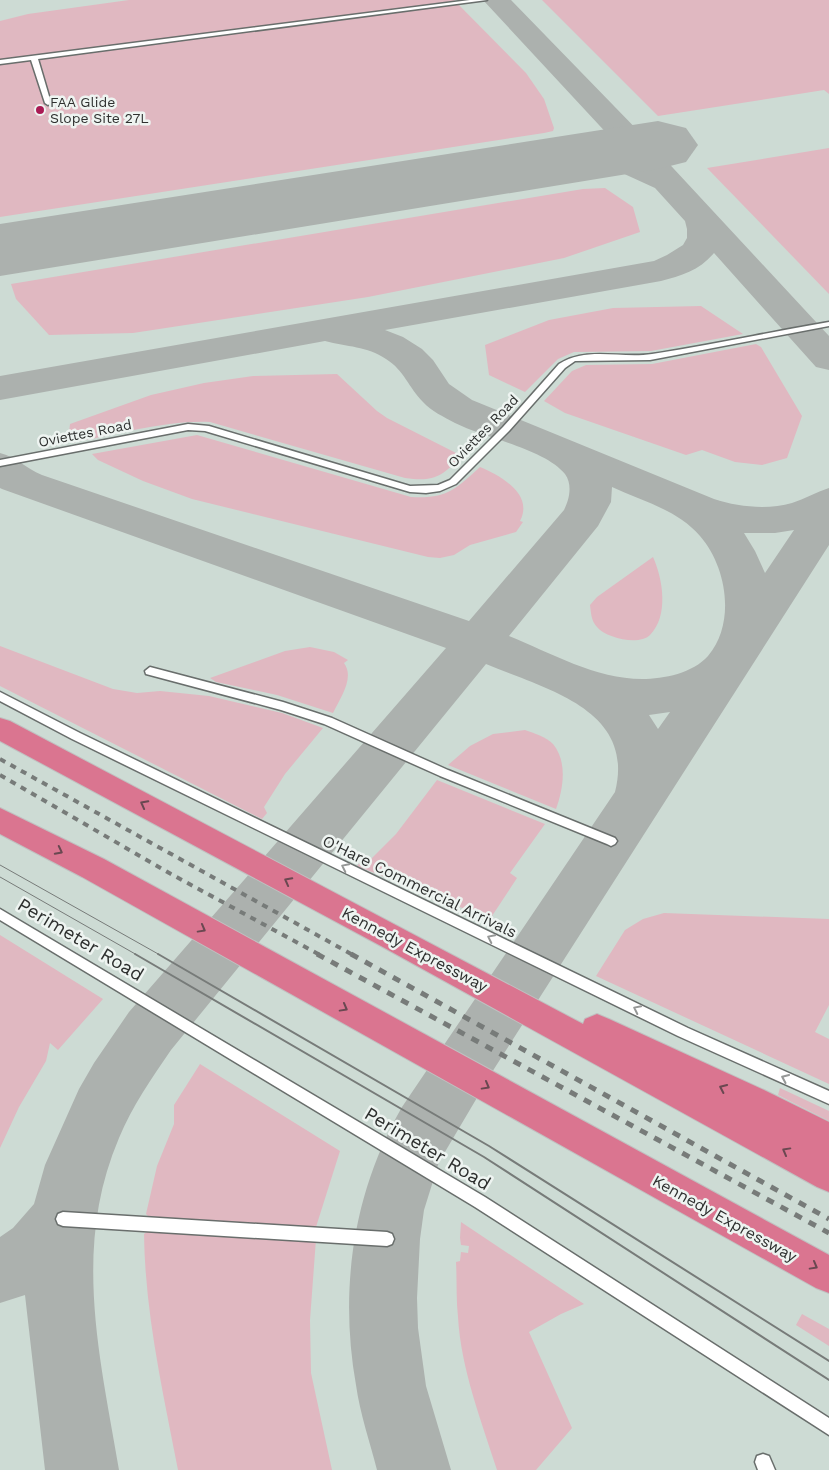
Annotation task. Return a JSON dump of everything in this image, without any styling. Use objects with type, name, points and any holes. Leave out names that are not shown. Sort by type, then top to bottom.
[{"type":"highway","name":"Kennedy Expressway","points":[[0,728],[392,936],[829,1174]]},
{"type":"highway","name":"Kennedy Expressway","points":[[5,822],[93,868],[829,1275]]},
{"type":"highway","points":[[392,936],[612,1036],[829,1140]]},
{"type":"lane","points":[[0,62],[484,0]]},
{"type":"lane","points":[[34,58],[48,103]]},
{"type":"lane","name":"Oviettes Road","points":[[0,463],[188,427],[206,428],[410,489],[426,490],[440,488],[453,482],[506,429],[562,366],[573,359],[588,357],[650,357],[829,324]]},
{"type":"lane","points":[[150,671],[283,706],[328,721],[444,773],[611,841]]},
{"type":"lane","name":"O'Hare Commercial Arrivals","points":[[0,696],[76,736],[683,1032],[829,1098]]},
{"type":"lane","name":"Perimeter Road","points":[[0,914],[480,1202],[829,1427]]},
{"type":"lane","points":[[63,1219],[387,1239]]},
{"type":"shaded area","points":[[0,0],[829,0],[829,1470],[0,1470]]},
{"type":"shaded area","points":[[129,0],[454,0],[526,73],[544,99],[554,128],[553,131],[544,133],[0,217],[0,21],[28,14]]},
{"type":"shaded area","points":[[542,0],[829,0],[829,94],[824,90],[658,116]]},
{"type":"shaded area","points":[[829,148],[829,294],[707,168]]},
{"type":"shaded area","points":[[605,188],[633,207],[640,232],[564,258],[368,297],[133,333],[49,335],[16,299],[11,284],[583,189]]},
{"type":"shaded area","points":[[701,306],[743,334],[651,351],[574,352],[558,359],[525,392],[489,375],[485,345],[549,320],[613,308]]},
{"type":"shaded area","points":[[756,344],[761,347],[802,416],[787,458],[762,465],[735,462],[702,450],[686,455],[565,413],[544,401],[572,371],[586,365],[652,364]]},
{"type":"shaded area","points":[[337,374],[387,418],[462,456],[448,469],[436,476],[415,479],[405,478],[210,422],[176,423],[71,443],[68,441],[70,424],[151,395],[204,383],[253,376]]},
{"type":"shaded area","points":[[197,435],[411,497],[433,496],[449,491],[464,482],[480,467],[506,481],[519,494],[523,502],[520,521],[523,522],[516,532],[470,545],[454,555],[440,558],[428,557],[192,499],[143,481],[98,460],[92,454]]},
{"type":"shaded area","points":[[653,557],[657,566],[662,597],[660,618],[656,627],[650,635],[638,640],[623,639],[601,631],[594,622],[590,605],[597,597]]},
{"type":"shaded area","points":[[0,646],[113,689],[137,693],[160,691],[209,696],[282,713],[323,728],[285,774],[264,807],[267,813],[262,819],[0,686]]},
{"type":"shaded area","points":[[310,647],[334,652],[348,660],[344,663],[348,675],[347,681],[333,713],[277,695],[216,682],[210,678],[285,651]]},
{"type":"shaded area","points":[[525,730],[547,739],[558,751],[563,776],[561,793],[556,809],[448,765],[470,746],[493,734]]},
{"type":"shaded area","points":[[437,780],[545,824],[510,873],[517,878],[490,919],[357,866],[361,862],[369,861],[396,834]]},
{"type":"shaded area","points":[[664,913],[829,919],[829,1005],[815,1032],[829,1039],[829,1084],[596,976],[625,930],[643,919]]},
{"type":"shaded area","points":[[0,935],[103,999],[58,1050],[50,1043],[46,1061],[19,1107],[0,1148]]},
{"type":"shaded area","points":[[200,1064],[340,1151],[316,1227],[150,1218],[146,1214],[157,1166],[174,1124],[174,1105]]},
{"type":"shaded area","points":[[780,1088],[829,1111],[829,1121],[778,1095]]},
{"type":"shaded area","points":[[461,1222],[584,1304],[561,1314],[529,1332],[572,1428],[536,1470],[497,1470],[467,1375],[457,1310],[456,1262],[460,1261],[461,1252],[468,1253],[469,1246],[461,1245]]},
{"type":"shaded area","points":[[150,1230],[316,1239],[310,1320],[311,1373],[332,1470],[178,1470],[151,1323],[144,1234]]},
{"type":"shaded area","points":[[802,1314],[829,1329],[829,1346],[796,1325]]},
{"type":"taxiway","points":[[496,0],[701,218]]},
{"type":"taxiway","points":[[572,158],[627,163],[664,180]]},
{"type":"taxiway","points":[[0,388],[661,270],[680,263],[696,253],[704,238],[701,218]]},
{"type":"taxiway","points":[[701,218],[829,359]]},
{"type":"taxiway","points":[[337,333],[358,335],[390,345],[416,364],[432,388],[444,400],[502,428],[547,444]]},
{"type":"taxiway","points":[[542,442],[547,444]]},
{"type":"taxiway","points":[[478,642],[583,516],[589,502],[591,490],[589,479],[584,470],[566,454],[547,444]]},
{"type":"taxiway","points":[[547,444],[689,505],[730,517],[764,520],[786,518],[798,516],[829,502]]},
{"type":"taxiway","points":[[0,466],[17,480],[27,484],[478,642]]},
{"type":"taxiway","points":[[695,508],[706,516],[725,538],[733,551],[744,579],[748,612],[741,644]]},
{"type":"taxiway","points":[[725,669],[829,511]]},
{"type":"taxiway","points":[[82,1470],[62,1324],[59,1256],[63,1224],[77,1165],[100,1109],[150,1031],[478,642]]},
{"type":"taxiway","points":[[478,642],[589,688]]},
{"type":"taxiway","points":[[589,688],[625,696],[660,696],[678,693],[694,687],[711,679],[725,669]]},
{"type":"taxiway","points":[[639,798],[725,669]]},
{"type":"taxiway","points":[[589,688],[617,709],[636,735],[642,749],[644,765],[639,798]]},
{"type":"taxiway","points":[[414,1470],[391,1386],[384,1328],[384,1268],[387,1239],[392,1210],[400,1182],[410,1154],[432,1114],[639,798]]},
{"type":"taxiway","points":[[0,1270],[20,1264],[37,1252],[63,1219]]},
{"type":"runway","points":[[0,250],[658,145]]},
{"type":"tram line","points":[[0,865],[160,955]]},
{"type":"tram line","points":[[0,877],[137,955]]},
{"type":"tram line","points":[[135,954],[484,1157],[829,1380]]},
{"type":"tram line","points":[[158,954],[489,1146],[829,1361]]},
{"type":"railway","points":[[0,759],[353,955]]},
{"type":"railway","points":[[0,775],[171,874],[320,955]]},
{"type":"railway","points":[[317,954],[829,1233]]},
{"type":"railway","points":[[351,954],[829,1219]]},
{"type":"place","name":"FAA Glide Slope Site 27L","points":[[40,110]]}]
